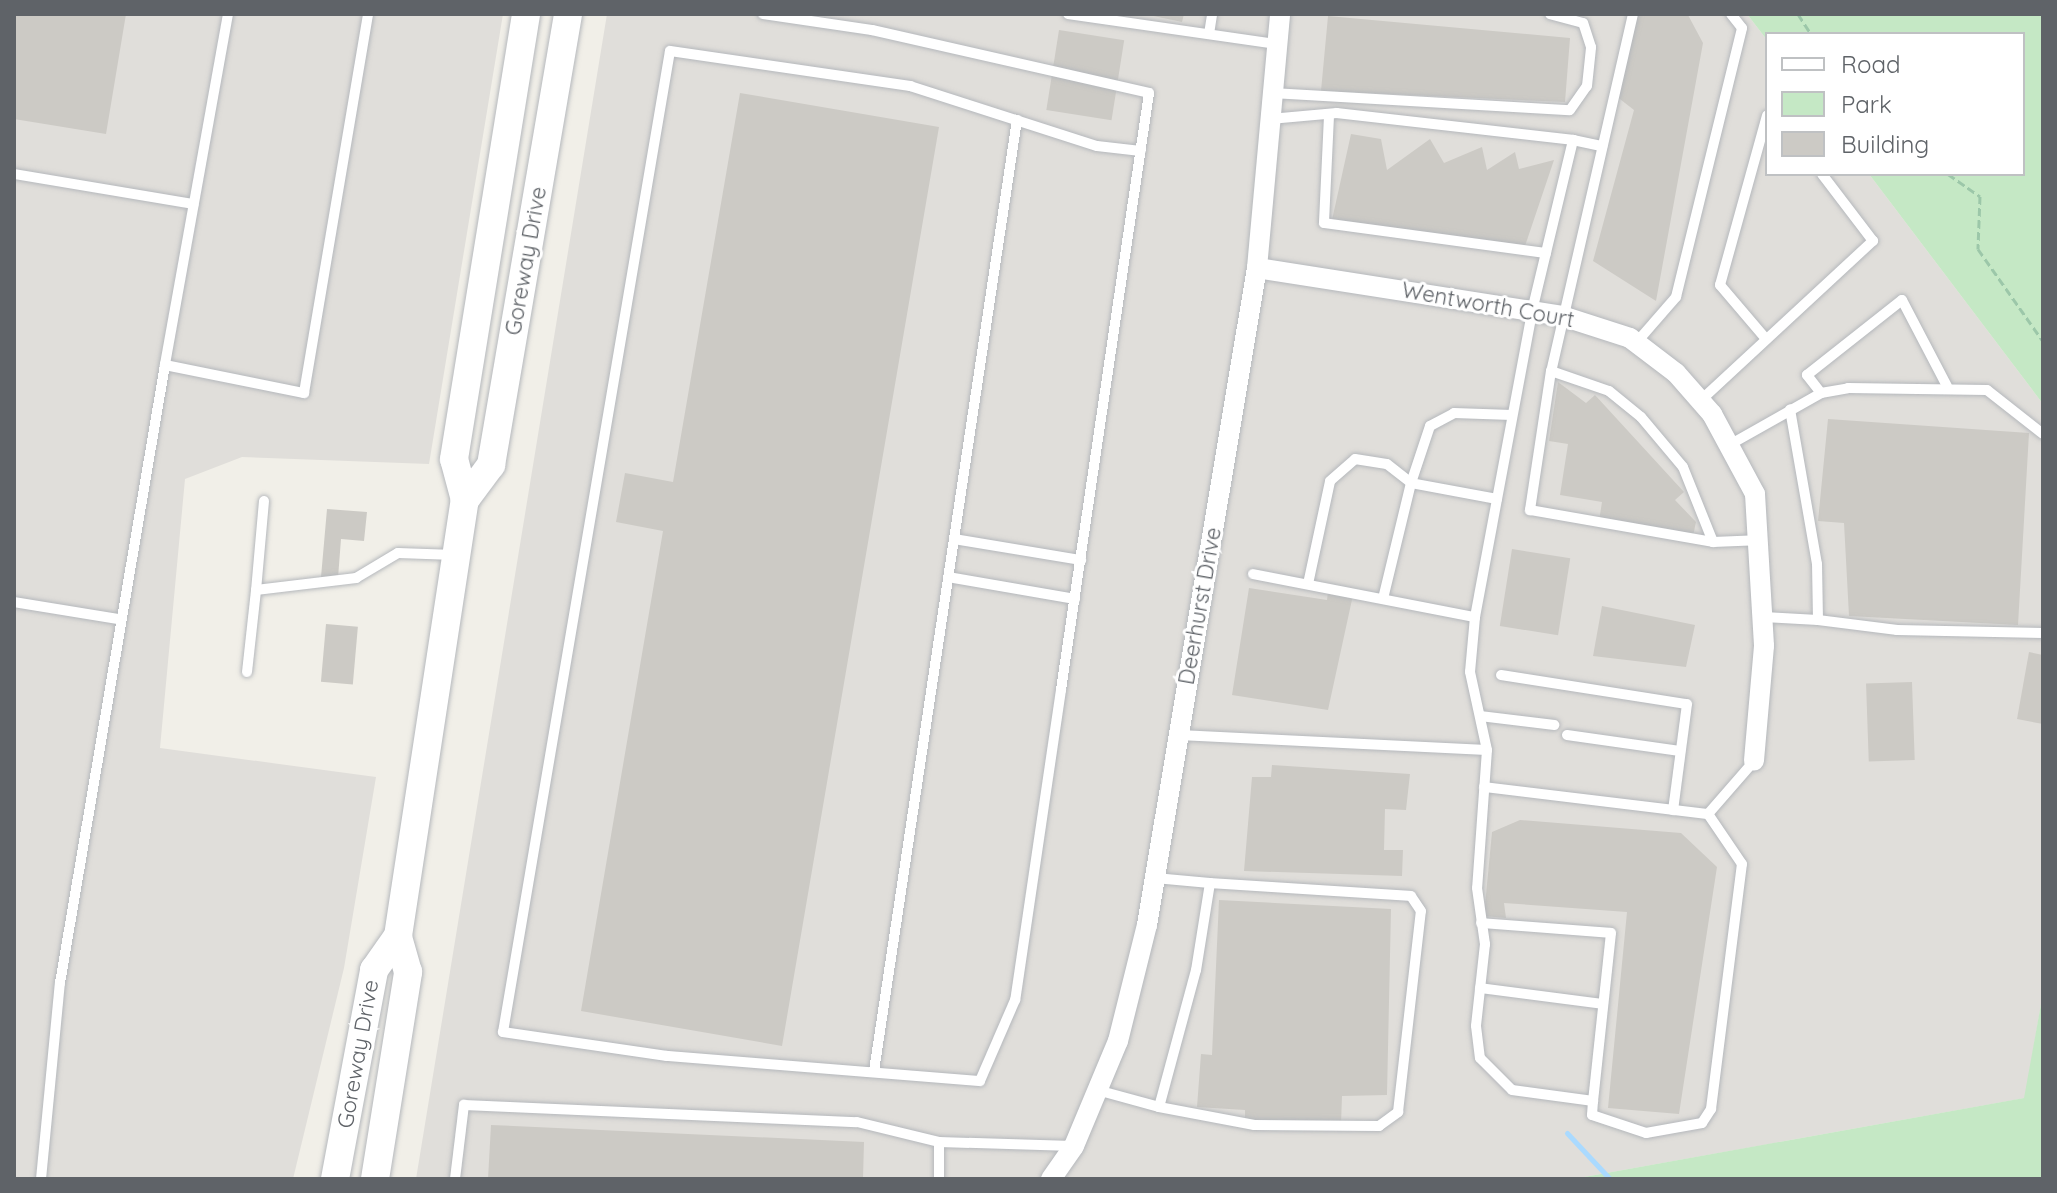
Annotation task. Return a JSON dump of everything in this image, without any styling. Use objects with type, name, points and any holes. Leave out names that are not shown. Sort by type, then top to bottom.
[{"type":"main road","name":"Goreway Drive","points":[[375,1179],[408,972],[398,936],[465,500],[454,459],[526,14]]},
{"type":"main road","name":"Goreway Drive","points":[[465,500],[491,465],[568,14]]},
{"type":"main road","name":"Goreway Drive","points":[[335,1179],[374,970],[398,936]]},
{"type":"street","name":"Deerhurst Drive","points":[[1051,1179],[1074,1146],[1118,1041],[1155,878],[1257,268],[1280,14]]},
{"type":"street","name":"Wentworth Court","points":[[1257,268],[1567,317],[1636,343],[1700,401],[1731,444],[1755,494],[1762,540],[1764,617],[1754,761]]},
{"type":"lane","points":[[41,1179],[60,983],[118,619],[228,14]]},
{"type":"lane","points":[[165,365],[304,393],[368,14]]},
{"type":"lane","points":[[763,14],[872,30],[1149,93],[1141,151],[1081,560],[1015,1000],[980,1081],[667,1056],[503,1032],[670,51],[910,86],[1097,146],[1141,151]]},
{"type":"lane","points":[[1068,14],[1277,44]]},
{"type":"lane","points":[[1209,34],[1212,14]]},
{"type":"lane","points":[[1272,93],[1570,110],[1587,86],[1591,47],[1583,23],[1550,14]]},
{"type":"lane","points":[[1633,14],[1570,273],[1575,290],[1551,371],[1530,510],[1713,542],[1762,540]]},
{"type":"lane","points":[[1636,343],[1676,297],[1742,28],[1731,14]]},
{"type":"lane","points":[[1270,119],[1329,116],[1502,127],[1602,146]]},
{"type":"lane","points":[[1329,116],[1324,223],[1546,253]]},
{"type":"lane","points":[[874,1071],[1017,120]]},
{"type":"lane","points":[[1765,122],[1720,285],[1766,339]]},
{"type":"lane","points":[[1573,140],[1532,311],[1475,617],[1470,672],[1487,750],[1480,1058],[1494,1077],[1512,1090],[1593,1101]]},
{"type":"lane","points":[[14,174],[194,204]]},
{"type":"lane","points":[[1700,401],[1873,241],[1824,176]]},
{"type":"lane","points":[[1821,393],[1807,375],[1902,300],[1947,386]]},
{"type":"lane","points":[[1551,371],[1609,391],[1641,417],[1683,467],[1713,542]]},
{"type":"lane","points":[[1731,444],[1821,393],[1947,386],[1987,390],[2043,434]]},
{"type":"lane","points":[[1790,409],[1817,564],[1818,620]]},
{"type":"lane","points":[[1383,599],[1411,483],[1430,426],[1454,413],[1512,415]]},
{"type":"lane","points":[[1308,584],[1330,481],[1341,468],[1355,459],[1387,464],[1411,483],[1497,499]]},
{"type":"lane","points":[[247,672],[264,501]]},
{"type":"lane","points":[[954,539],[1081,560]]},
{"type":"lane","points":[[256,590],[356,578],[398,553],[457,555]]},
{"type":"lane","points":[[1253,574],[1475,617]]},
{"type":"lane","points":[[948,577],[1075,599]]},
{"type":"lane","points":[[14,602],[118,619]]},
{"type":"lane","points":[[1764,617],[1897,630],[2043,633]]},
{"type":"lane","points":[[1501,675],[1687,704],[1673,810]]},
{"type":"lane","points":[[1480,716],[1554,725]]},
{"type":"lane","points":[[1179,735],[1487,750]]},
{"type":"lane","points":[[1567,735],[1680,751]]},
{"type":"lane","points":[[1708,814],[1754,761]]},
{"type":"lane","points":[[1481,923],[1611,933],[1592,1115],[1646,1133],[1688,1131],[1711,1109],[1742,864],[1708,814],[1484,787]]},
{"type":"lane","points":[[1097,1090],[1159,1107],[1254,1125],[1379,1126],[1398,1112],[1421,911],[1411,896],[1155,878]]},
{"type":"lane","points":[[1159,1107],[1196,970],[1210,883]]},
{"type":"lane","points":[[1480,988],[1603,1004]]},
{"type":"lane","points":[[455,1179],[464,1105],[857,1122],[939,1142],[1074,1146]]},
{"type":"lane","points":[[939,1142],[939,1179]]},
{"type":"path","points":[[1798,14],[1810,32]]},
{"type":"path","points":[[1951,176],[1980,196],[1978,249],[2043,341]]},
{"type":"shaded area","points":[[14,14],[503,14],[429,464],[242,457],[185,479],[160,748],[376,777],[344,968],[293,1179],[14,1179]]},
{"type":"shaded area","points":[[607,14],[1747,14],[1765,37],[1765,176],[1871,176],[2043,404],[2043,993],[2025,1098],[1573,1179],[416,1179]]},
{"type":"green space","points":[[1747,14],[2043,14],[2043,404],[1871,176],[2025,176],[2025,32],[1765,32],[1765,37]]},
{"type":"green space","points":[[2043,993],[2043,1179],[1573,1179],[2024,1098]]},
{"type":"building","points":[[14,14],[126,14],[106,134],[14,119]]},
{"type":"building","points":[[1144,14],[1184,14],[1182,22]]},
{"type":"building","points":[[1637,14],[1688,15],[1703,43],[1656,301],[1593,261],[1634,110],[1616,96]]},
{"type":"building","points":[[1328,16],[1570,38],[1565,102],[1321,91]]},
{"type":"building","points":[[1059,30],[1124,40],[1112,120],[1046,110]]},
{"type":"building","points":[[740,93],[939,127],[782,1046],[581,1011],[663,531],[616,522],[625,473],[673,482]]},
{"type":"building","points":[[1351,134],[1381,139],[1387,170],[1430,139],[1444,163],[1482,147],[1487,170],[1515,152],[1519,169],[1554,160],[1525,246],[1332,220]]},
{"type":"building","points":[[1558,382],[1586,403],[1595,395],[1684,492],[1675,500],[1696,522],[1693,536],[1599,521],[1602,502],[1560,495],[1568,444],[1549,441]]},
{"type":"building","points":[[1828,419],[2029,433],[2018,625],[1849,616],[1844,523],[1818,521]]},
{"type":"building","points":[[327,509],[367,512],[364,541],[341,539],[338,578],[321,577]]},
{"type":"building","points":[[1512,549],[1570,558],[1558,635],[1500,626]]},
{"type":"building","points":[[1249,588],[1327,600],[1328,591],[1353,595],[1328,710],[1232,695]]},
{"type":"building","points":[[1602,606],[1695,625],[1686,667],[1593,656]]},
{"type":"building","points":[[326,624],[358,627],[353,685],[321,682]]},
{"type":"building","points":[[2029,652],[2043,655],[2043,724],[2017,719]]},
{"type":"building","points":[[1912,682],[1915,760],[1869,762],[1866,684]]},
{"type":"building","points":[[1272,765],[1410,774],[1406,810],[1385,809],[1384,850],[1403,850],[1402,876],[1244,871],[1252,777],[1271,777]]},
{"type":"building","points":[[1520,820],[1681,833],[1717,867],[1679,1114],[1608,1108],[1627,912],[1504,903],[1506,918],[1484,916],[1492,832]]},
{"type":"building","points":[[1219,900],[1391,909],[1387,1095],[1342,1096],[1341,1124],[1245,1120],[1245,1110],[1197,1107],[1201,1054],[1212,1055]]},
{"type":"building","points":[[491,1125],[864,1142],[863,1179],[488,1179]]},
{"type":"waterway","points":[[1567,1133],[1610,1179]]}]
